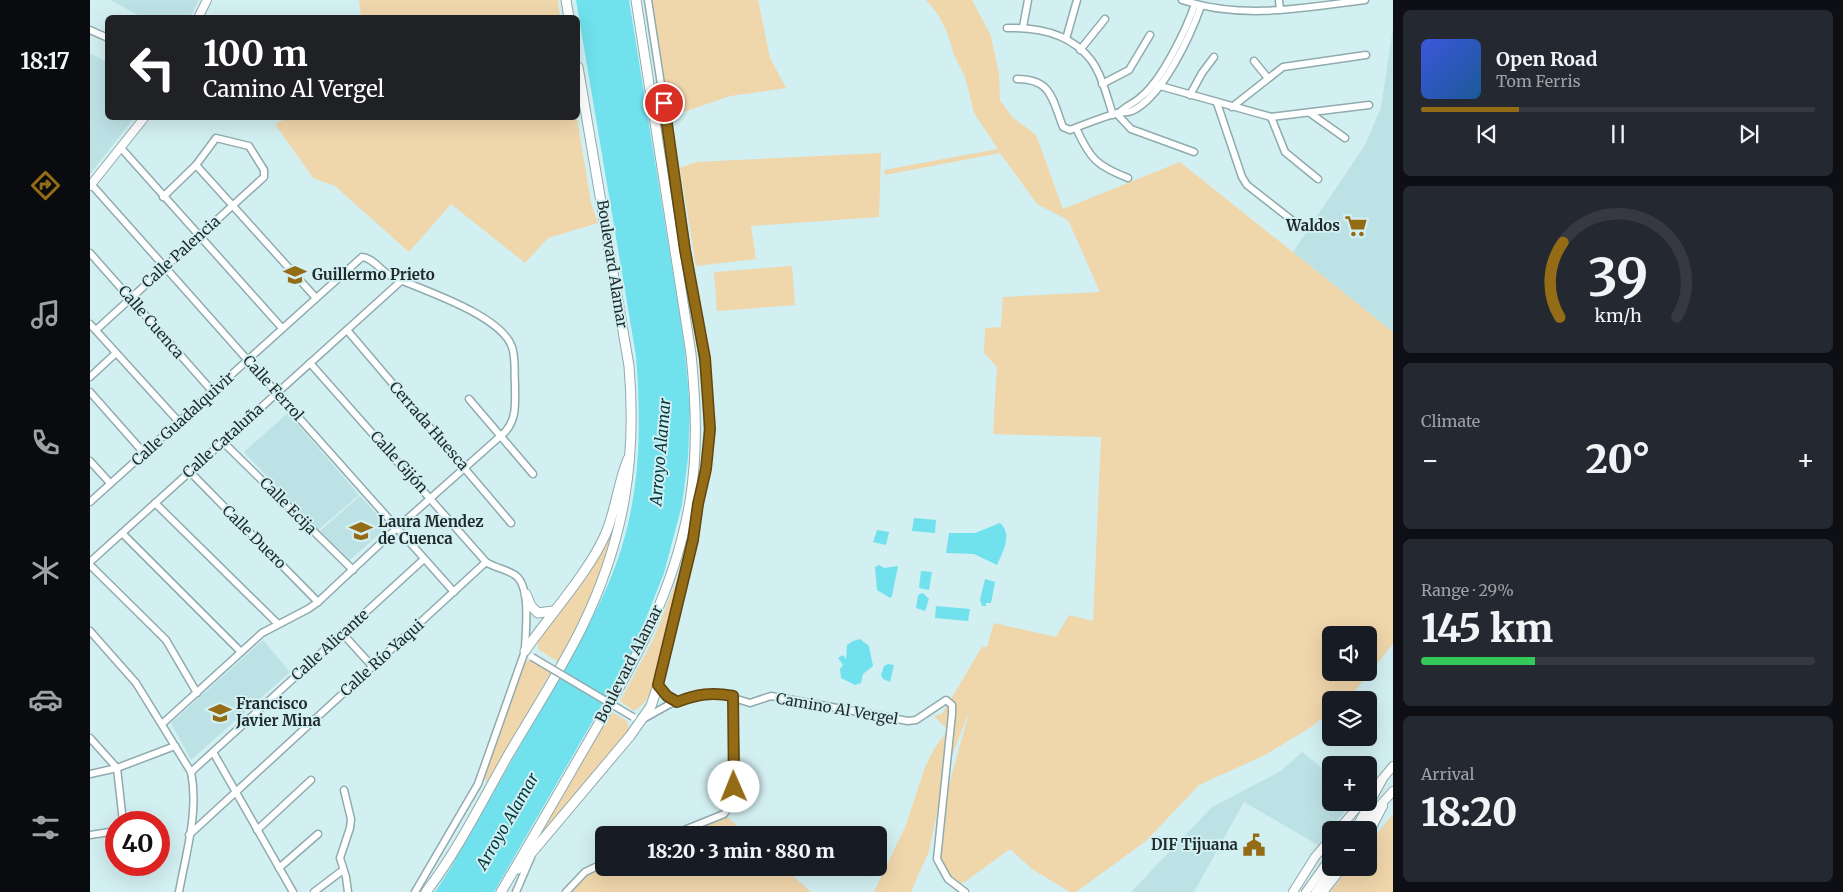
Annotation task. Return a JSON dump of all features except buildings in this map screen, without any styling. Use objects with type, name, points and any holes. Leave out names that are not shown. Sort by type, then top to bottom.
[{"type":"highway","points":[[566,0],[568,15]]},
{"type":"highway","name":"Boulevard Alamar","points":[[501,892],[618,692],[652,626],[677,554],[694,476],[696,404],[691,354],[636,0]]},
{"type":"highway","name":"Boulevard Alamar","points":[[426,892],[455,848],[582,628],[609,564],[626,494],[632,450],[632,403],[629,366],[580,79]]},
{"type":"highway","points":[[528,654],[554,610],[606,534],[621,474],[632,450]]},
{"type":"highway","points":[[508,880],[531,856],[637,719],[651,706],[658,685],[693,540],[698,504],[694,476]]},
{"type":"highway","points":[[526,594],[531,606],[538,613],[554,610]]},
{"type":"highway","points":[[658,685],[667,696],[677,702]]},
{"type":"main road","points":[[200,15],[207,0]]},
{"type":"main road","points":[[91,185],[142,120]]},
{"type":"main road","points":[[1377,786],[1393,766]]},
{"type":"main road","points":[[1361,821],[1382,780]]},
{"type":"main road","points":[[1365,821],[1393,792]]},
{"type":"main road","points":[[1375,821],[1385,802]]},
{"type":"main road","points":[[1346,821],[1354,811]]},
{"type":"main road","points":[[1293,892],[1322,849]]},
{"type":"main road","points":[[1306,892],[1322,869]]},
{"type":"main road","points":[[1316,892],[1327,876]]},
{"type":"main road","points":[[1323,892],[1336,876]]},
{"type":"street","points":[[648,0],[708,390],[708,449],[698,504]]},
{"type":"street","points":[[1023,28],[1028,0]]},
{"type":"street","points":[[1066,39],[1077,0]]},
{"type":"street","points":[[1182,0],[1231,11],[1280,10],[1324,2],[1364,0]]},
{"type":"street","points":[[1280,0],[1280,10]]},
{"type":"street","points":[[1018,79],[1031,79],[1044,85],[1049,90],[1063,127],[1066,129],[1076,128],[1117,114],[1130,112],[1147,101],[1175,52],[1192,33],[1198,5]]},
{"type":"street","points":[[1080,50],[1105,19]]},
{"type":"street","points":[[1007,28],[1037,29],[1066,39],[1091,60],[1122,122],[1131,129],[1194,152]]},
{"type":"street","points":[[90,30],[105,37]]},
{"type":"street","points":[[1102,84],[1130,70],[1150,35]]},
{"type":"street","points":[[1232,107],[1267,77],[1289,65],[1366,55]]},
{"type":"street","points":[[1190,95],[1202,73],[1214,57]]},
{"type":"street","points":[[1254,61],[1267,77]]},
{"type":"street","points":[[1156,85],[1271,117],[1369,105]]},
{"type":"street","points":[[1218,103],[1242,177],[1247,185],[1293,221]]},
{"type":"street","points":[[1310,113],[1345,138]]},
{"type":"street","points":[[1271,117],[1285,152],[1318,179]]},
{"type":"street","points":[[1076,128],[1087,152],[1098,164],[1128,178]]},
{"type":"street","name":"Calle Palencia","points":[[96,330],[264,177],[265,173],[249,146],[220,137],[213,140],[196,165]]},
{"type":"street","points":[[121,148],[198,237],[282,328]]},
{"type":"street","points":[[163,197],[196,165],[316,298]]},
{"type":"street","name":"Calle Ferrol","points":[[91,185],[454,592]]},
{"type":"street","name":"Calle Cuenca","points":[[90,253],[213,392]]},
{"type":"street","name":"Calle Guadalquivir","points":[[90,502],[355,261],[365,257],[387,275],[401,281]]},
{"type":"street","points":[[162,724],[262,633],[318,602],[510,427],[513,419],[514,358],[510,341],[490,323],[461,305],[401,281]]},
{"type":"street","name":"Calle Cataluña","points":[[90,563],[401,281]]},
{"type":"street","points":[[90,324],[179,422]]},
{"type":"street","name":"Cerrada Huesca","points":[[347,330],[511,522]]},
{"type":"street","points":[[90,377],[116,353]]},
{"type":"street","name":"Calle Gijón","points":[[310,363],[486,562]]},
{"type":"street","points":[[90,392],[144,453]]},
{"type":"street","points":[[469,400],[533,474]]},
{"type":"street","name":"Calle Ecija","points":[[223,442],[353,570]]},
{"type":"street","points":[[90,461],[110,484]]},
{"type":"street","name":"Calle Duero","points":[[190,472],[318,602]]},
{"type":"street","points":[[155,503],[278,624]]},
{"type":"street","points":[[122,533],[241,652]]},
{"type":"street","name":"Calle Alicante","points":[[191,772],[424,559]]},
{"type":"street","points":[[414,892],[478,784],[528,654],[526,594],[522,582],[518,577],[486,562]]},
{"type":"street","name":"Calle Río Yaqui","points":[[189,835],[486,562]]},
{"type":"street","points":[[90,563],[166,640],[197,693]]},
{"type":"street","points":[[91,633],[123,666],[162,724],[191,772],[194,796],[179,892]]},
{"type":"street","points":[[342,633],[372,666]]},
{"type":"street","points":[[528,654],[637,719]]},
{"type":"street","name":"Camino Al Vergel","points":[[637,719],[677,702],[704,694],[717,693],[733,696],[750,703],[771,696],[908,720],[916,720],[940,702],[946,700],[952,705],[937,859],[948,879],[965,892]]},
{"type":"street","points":[[694,826],[724,814],[733,798],[735,774],[733,696]]},
{"type":"street","points":[[90,738],[117,768],[122,811]]},
{"type":"street","points":[[90,774],[117,768],[176,746]]},
{"type":"street","points":[[213,752],[293,892]]},
{"type":"street","points":[[257,830],[312,780]]},
{"type":"street","points":[[344,790],[351,819],[340,858],[348,892]]},
{"type":"street","points":[[90,835],[105,833]]},
{"type":"street","points":[[279,868],[318,834]]},
{"type":"street","points":[[516,892],[531,856]]},
{"type":"street","points":[[566,892],[586,872],[595,868]]},
{"type":"street","points":[[314,892],[343,870]]},
{"type":"shaded area","points":[[110,0],[199,0],[191,15],[138,15]]},
{"type":"shaded area","points":[[359,0],[558,0],[560,15],[361,15]]},
{"type":"shaded area","points":[[648,0],[758,0],[770,58],[786,88],[730,96],[666,118]]},
{"type":"shaded area","points":[[926,0],[972,0],[991,36],[999,74],[1000,100],[1012,117],[1036,135],[1063,209],[1180,162],[1393,332],[1393,644],[1377,664],[1377,626],[1322,626],[1322,681],[1363,681],[1355,691],[1322,691],[1322,718],[1265,755],[1199,785],[1146,841],[1076,892],[1070,892],[1032,869],[1010,849],[966,881],[956,885],[938,859],[940,818],[970,709],[945,774],[929,851],[911,892],[874,892],[882,876],[887,876],[887,865],[906,825],[925,767],[934,749],[948,730],[934,716],[942,714],[982,647],[987,647],[994,623],[1056,637],[1069,615],[1093,621],[1101,437],[993,434],[997,367],[984,353],[985,328],[1001,327],[1003,297],[1100,292],[1068,220],[1037,204],[1000,153],[885,175],[884,170],[998,149],[974,113],[965,77],[954,55],[947,32],[937,13]]},
{"type":"shaded area","name":"Waldos","points":[[1393,28],[1393,332],[1293,252],[1365,145],[1381,108]]},
{"type":"shaded area","points":[[90,53],[105,61],[105,120],[132,120],[90,174]]},
{"type":"shaded area","points":[[283,120],[577,120],[591,203],[598,223],[548,238],[525,263],[451,204],[409,252],[335,186],[313,178],[275,124]]},
{"type":"shaded area","points":[[881,153],[879,217],[751,226],[756,259],[696,266],[680,168],[696,162]]},
{"type":"shaded area","points":[[792,266],[795,305],[717,311],[714,272]]},
{"type":"shaded area","points":[[288,413],[359,495],[318,530],[244,452]]},
{"type":"shaded area","points":[[626,472],[610,551],[579,625],[558,662],[538,649],[538,639],[597,555]]},
{"type":"shaded area","points":[[360,496],[388,526],[350,560],[320,531]]},
{"type":"shaded area","points":[[680,572],[654,686],[646,700],[634,711],[620,701],[653,640]]},
{"type":"shaded area","points":[[263,640],[290,672],[191,760],[171,723]]},
{"type":"shaded area","points":[[531,659],[551,672],[487,782],[485,779],[497,736],[525,662]]},
{"type":"shaded area","points":[[612,712],[627,721],[629,730],[625,737],[530,850]]},
{"type":"shaded area","points":[[1302,752],[1322,768],[1322,811],[1345,811],[1337,821],[1322,821],[1322,840],[1318,845],[1244,802],[1194,892],[1131,892],[1212,807],[1281,771]]},
{"type":"shaded area","points":[[722,812],[737,826],[690,826]]},
{"type":"shaded area","points":[[1393,814],[1393,892],[1330,892],[1343,876],[1377,876],[1377,834]]},
{"type":"shaded area","points":[[595,868],[595,876],[793,876],[811,892],[566,892],[578,880]]},
{"type":"water","name":"Arroyo Alamar","points":[[576,0],[629,0],[684,342],[690,409],[688,458],[682,505],[664,573],[633,651],[494,892],[435,892],[450,869],[591,621],[609,583],[623,543],[633,497],[639,426],[636,356]]},
{"type":"water","points":[[914,518],[936,520],[935,533],[912,531]]},
{"type":"water","points":[[1000,523],[1006,533],[1006,543],[997,565],[974,554],[946,553],[949,533],[975,533]]},
{"type":"water","points":[[877,530],[889,532],[886,545],[873,542]]},
{"type":"water","points":[[879,565],[884,568],[898,566],[890,598],[877,590],[875,567]]},
{"type":"water","points":[[921,571],[932,572],[929,590],[919,588]]},
{"type":"water","points":[[985,579],[995,582],[991,603],[986,603],[986,606],[982,606],[980,600]]},
{"type":"water","points":[[923,593],[929,599],[925,611],[916,608],[918,595]]},
{"type":"water","points":[[936,606],[970,609],[968,621],[935,618]]},
{"type":"water","points":[[860,639],[869,646],[873,666],[863,674],[861,683],[855,685],[841,678],[840,669],[843,665],[838,658],[843,655],[846,659],[847,645]]},
{"type":"water","points":[[888,664],[894,665],[890,682],[883,679],[881,675],[884,666]]},
{"type":"place","name":"Waldos","points":[[1356,226]]},
{"type":"place","name":"Guillermo Prieto","points":[[295,275]]},
{"type":"place","name":"Laura Mendez de Cuenca","points":[[361,531]]},
{"type":"place","name":"Francisco Javier Mina","points":[[220,713]]},
{"type":"place","name":"DIF Tijuana","points":[[1254,845]]},
{"type":"route","points":[[664,103],[685,250],[705,358],[710,429],[706,469],[698,504],[693,540],[658,685],[667,696],[677,702],[691,696],[704,694],[717,693],[733,696],[734,787]]}]
